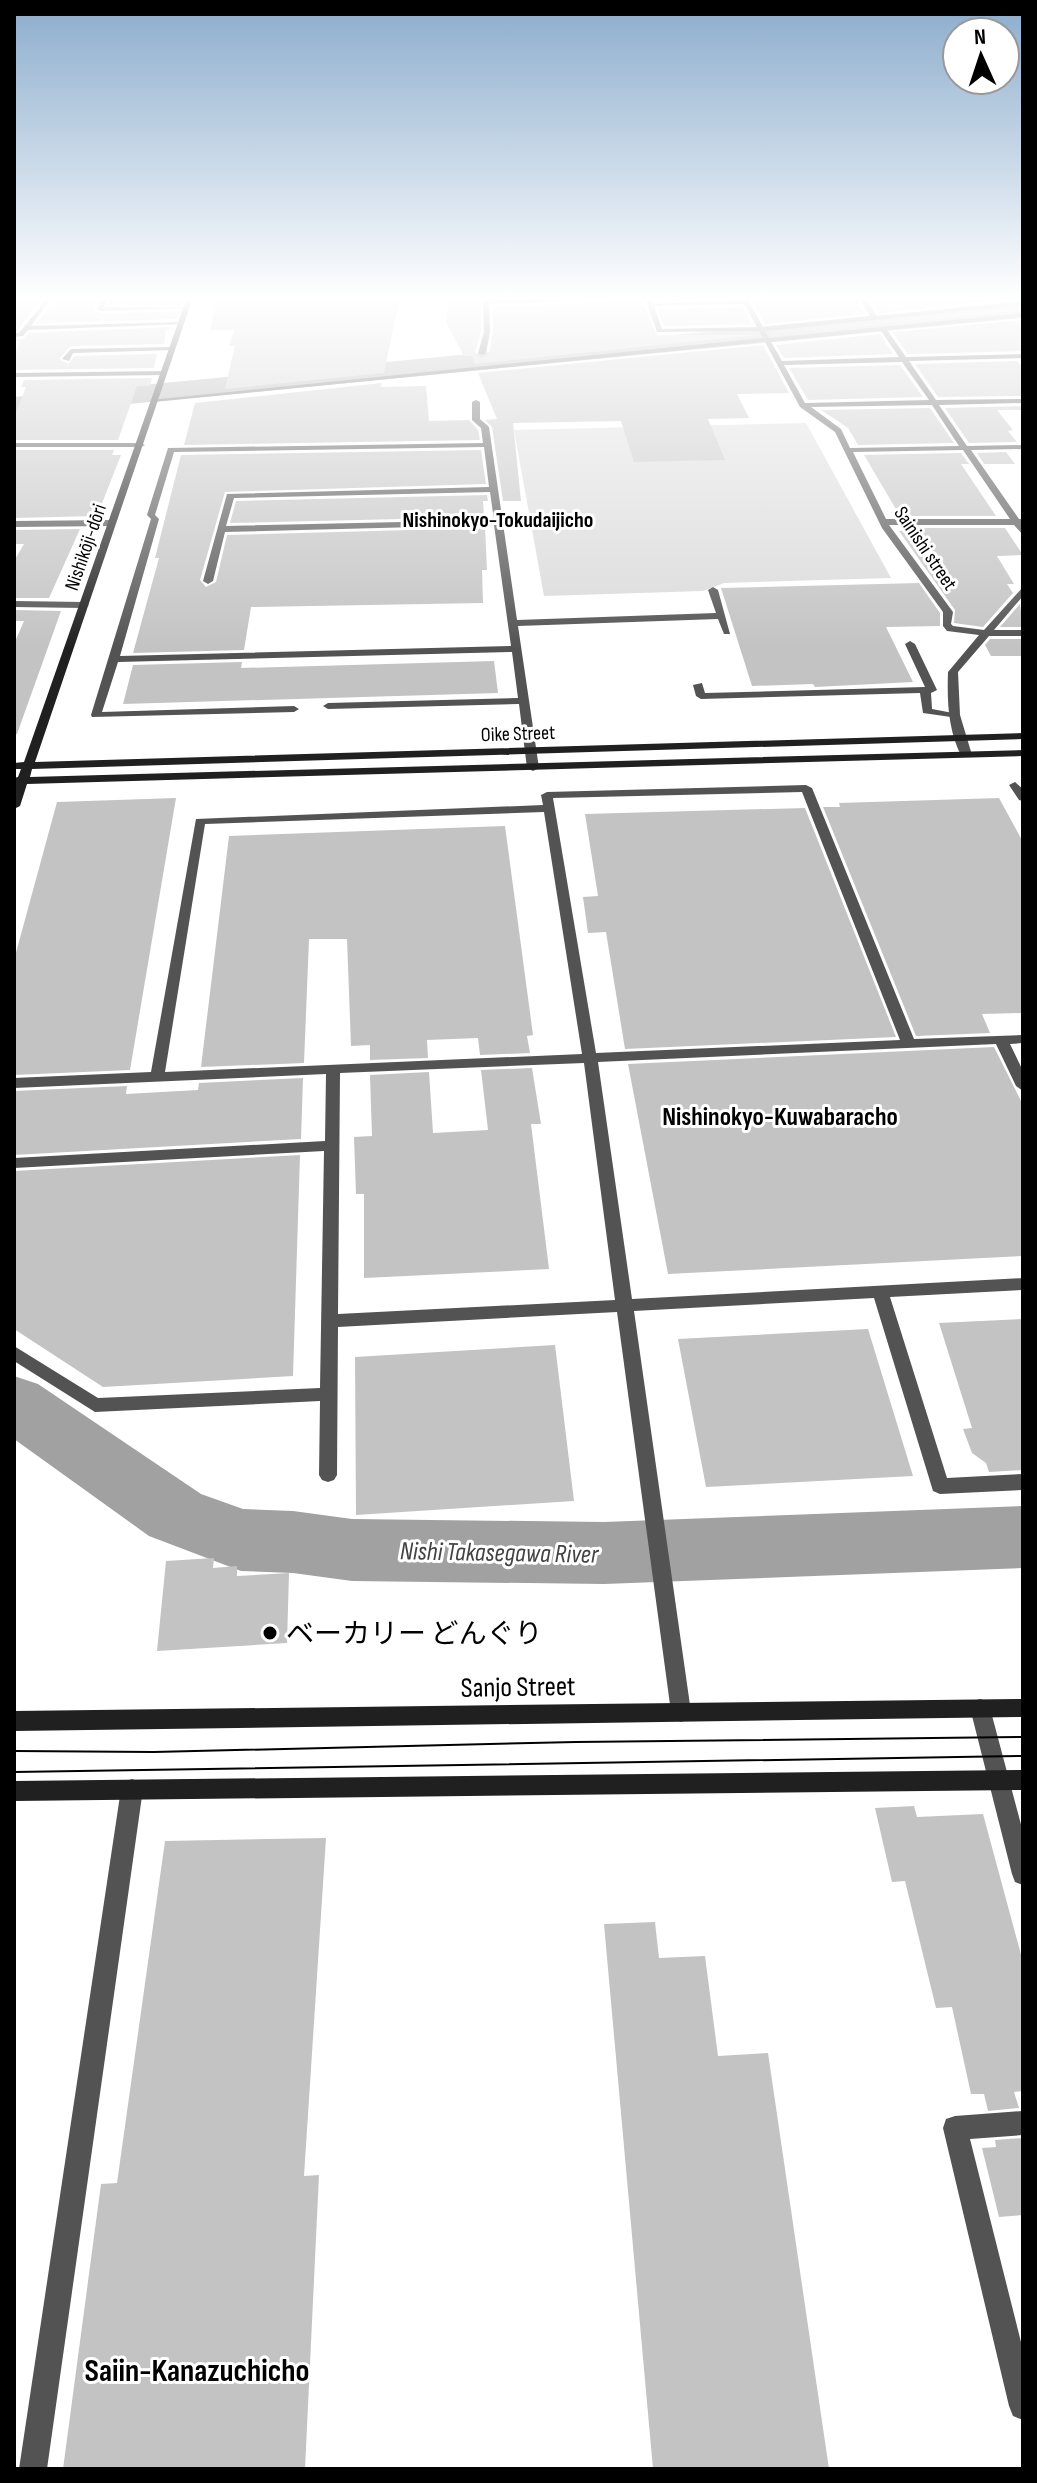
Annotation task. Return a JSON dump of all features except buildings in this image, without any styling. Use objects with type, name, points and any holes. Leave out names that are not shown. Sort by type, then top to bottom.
[{"type":"street","name":"Nishikōji-dōri","points":[[14,806],[18,781],[28,766],[150,416]]},
{"type":"street","points":[[476,416],[476,420],[485,427],[488,445],[533,768]]},
{"type":"street","name":"Sainishi street","points":[[819,416],[835,427],[884,522],[948,612],[946,624],[950,629],[984,633]]},
{"type":"street","points":[[943,416],[1020,522],[1023,532]]},
{"type":"street","points":[[14,445],[141,445]]},
{"type":"street","points":[[294,709],[96,715],[138,583],[155,519],[151,515],[171,450],[488,445]]},
{"type":"street","points":[[849,450],[1023,447]]},
{"type":"street","points":[[208,581],[230,496],[494,489]]},
{"type":"street","points":[[221,529],[499,522]]},
{"type":"street","points":[[884,522],[1020,522]]},
{"type":"street","points":[[14,524],[112,523]]},
{"type":"street","points":[[713,590],[727,632]]},
{"type":"street","points":[[966,755],[957,738],[953,672],[1023,590]]},
{"type":"street","points":[[14,604],[84,605]]},
{"type":"street","points":[[513,623],[722,616]]},
{"type":"street","points":[[984,633],[1023,633]]},
{"type":"street","points":[[698,685],[701,696],[932,690],[910,644]]},
{"type":"street","points":[[114,659],[517,649]]},
{"type":"street","points":[[925,690],[927,711],[954,716]]},
{"type":"street","points":[[328,706],[524,701]]},
{"type":"street","name":"Oike Street","points":[[14,766],[1023,736]]},
{"type":"street","name":"Oike Street","points":[[18,781],[1023,753]]},
{"type":"street","points":[[1015,785],[1023,798]]},
{"type":"street","points":[[681,1712],[622,1306],[590,1058],[547,795],[806,788],[909,1044]]},
{"type":"street","points":[[157,1077],[200,821],[548,808]]},
{"type":"street","points":[[14,1083],[1023,1039]]},
{"type":"street","points":[[1001,1040],[1023,1086]]},
{"type":"street","points":[[328,1475],[333,1069]]},
{"type":"street","points":[[14,1163],[331,1146]]},
{"type":"street","points":[[330,1321],[1023,1284]]},
{"type":"street","points":[[880,1292],[940,1486],[1023,1482]]},
{"type":"street","points":[[14,1352],[95,1405],[329,1394]]},
{"type":"street","points":[[980,1708],[1023,1874]]},
{"type":"street","name":"Sanjo Street","points":[[14,1721],[1023,1708]]},
{"type":"street","points":[[14,1791],[1023,1780]]},
{"type":"street","points":[[33,2469],[132,1789]]},
{"type":"street","points":[[1023,2123],[955,2128],[1023,2406]]},
{"type":"shaded area","points":[[806,423],[891,578],[724,583],[703,591],[544,596],[514,430]]},
{"type":"waterway","name":"Nishi Takasegawa River","points":[[14,1403],[175,1515],[241,1540],[293,1542],[352,1550],[604,1553],[1023,1537]]},
{"type":"tram line","points":[[14,1751],[154,1752],[576,1742],[1023,1737]]},
{"type":"tram line","points":[[14,1772],[1023,1756]]},
{"type":"place","name":"ベーカリー どんぐり","points":[[270,1633]]},
{"type":"district","name":"Nishinokyo-Tokudaijicho","points":[[498,519]]},
{"type":"district","name":"Nishinokyo-Kuwabaracho","points":[[780,1116]]},
{"type":"district","name":"Saiin-Kanazuchicho","points":[[197,2370]]}]
